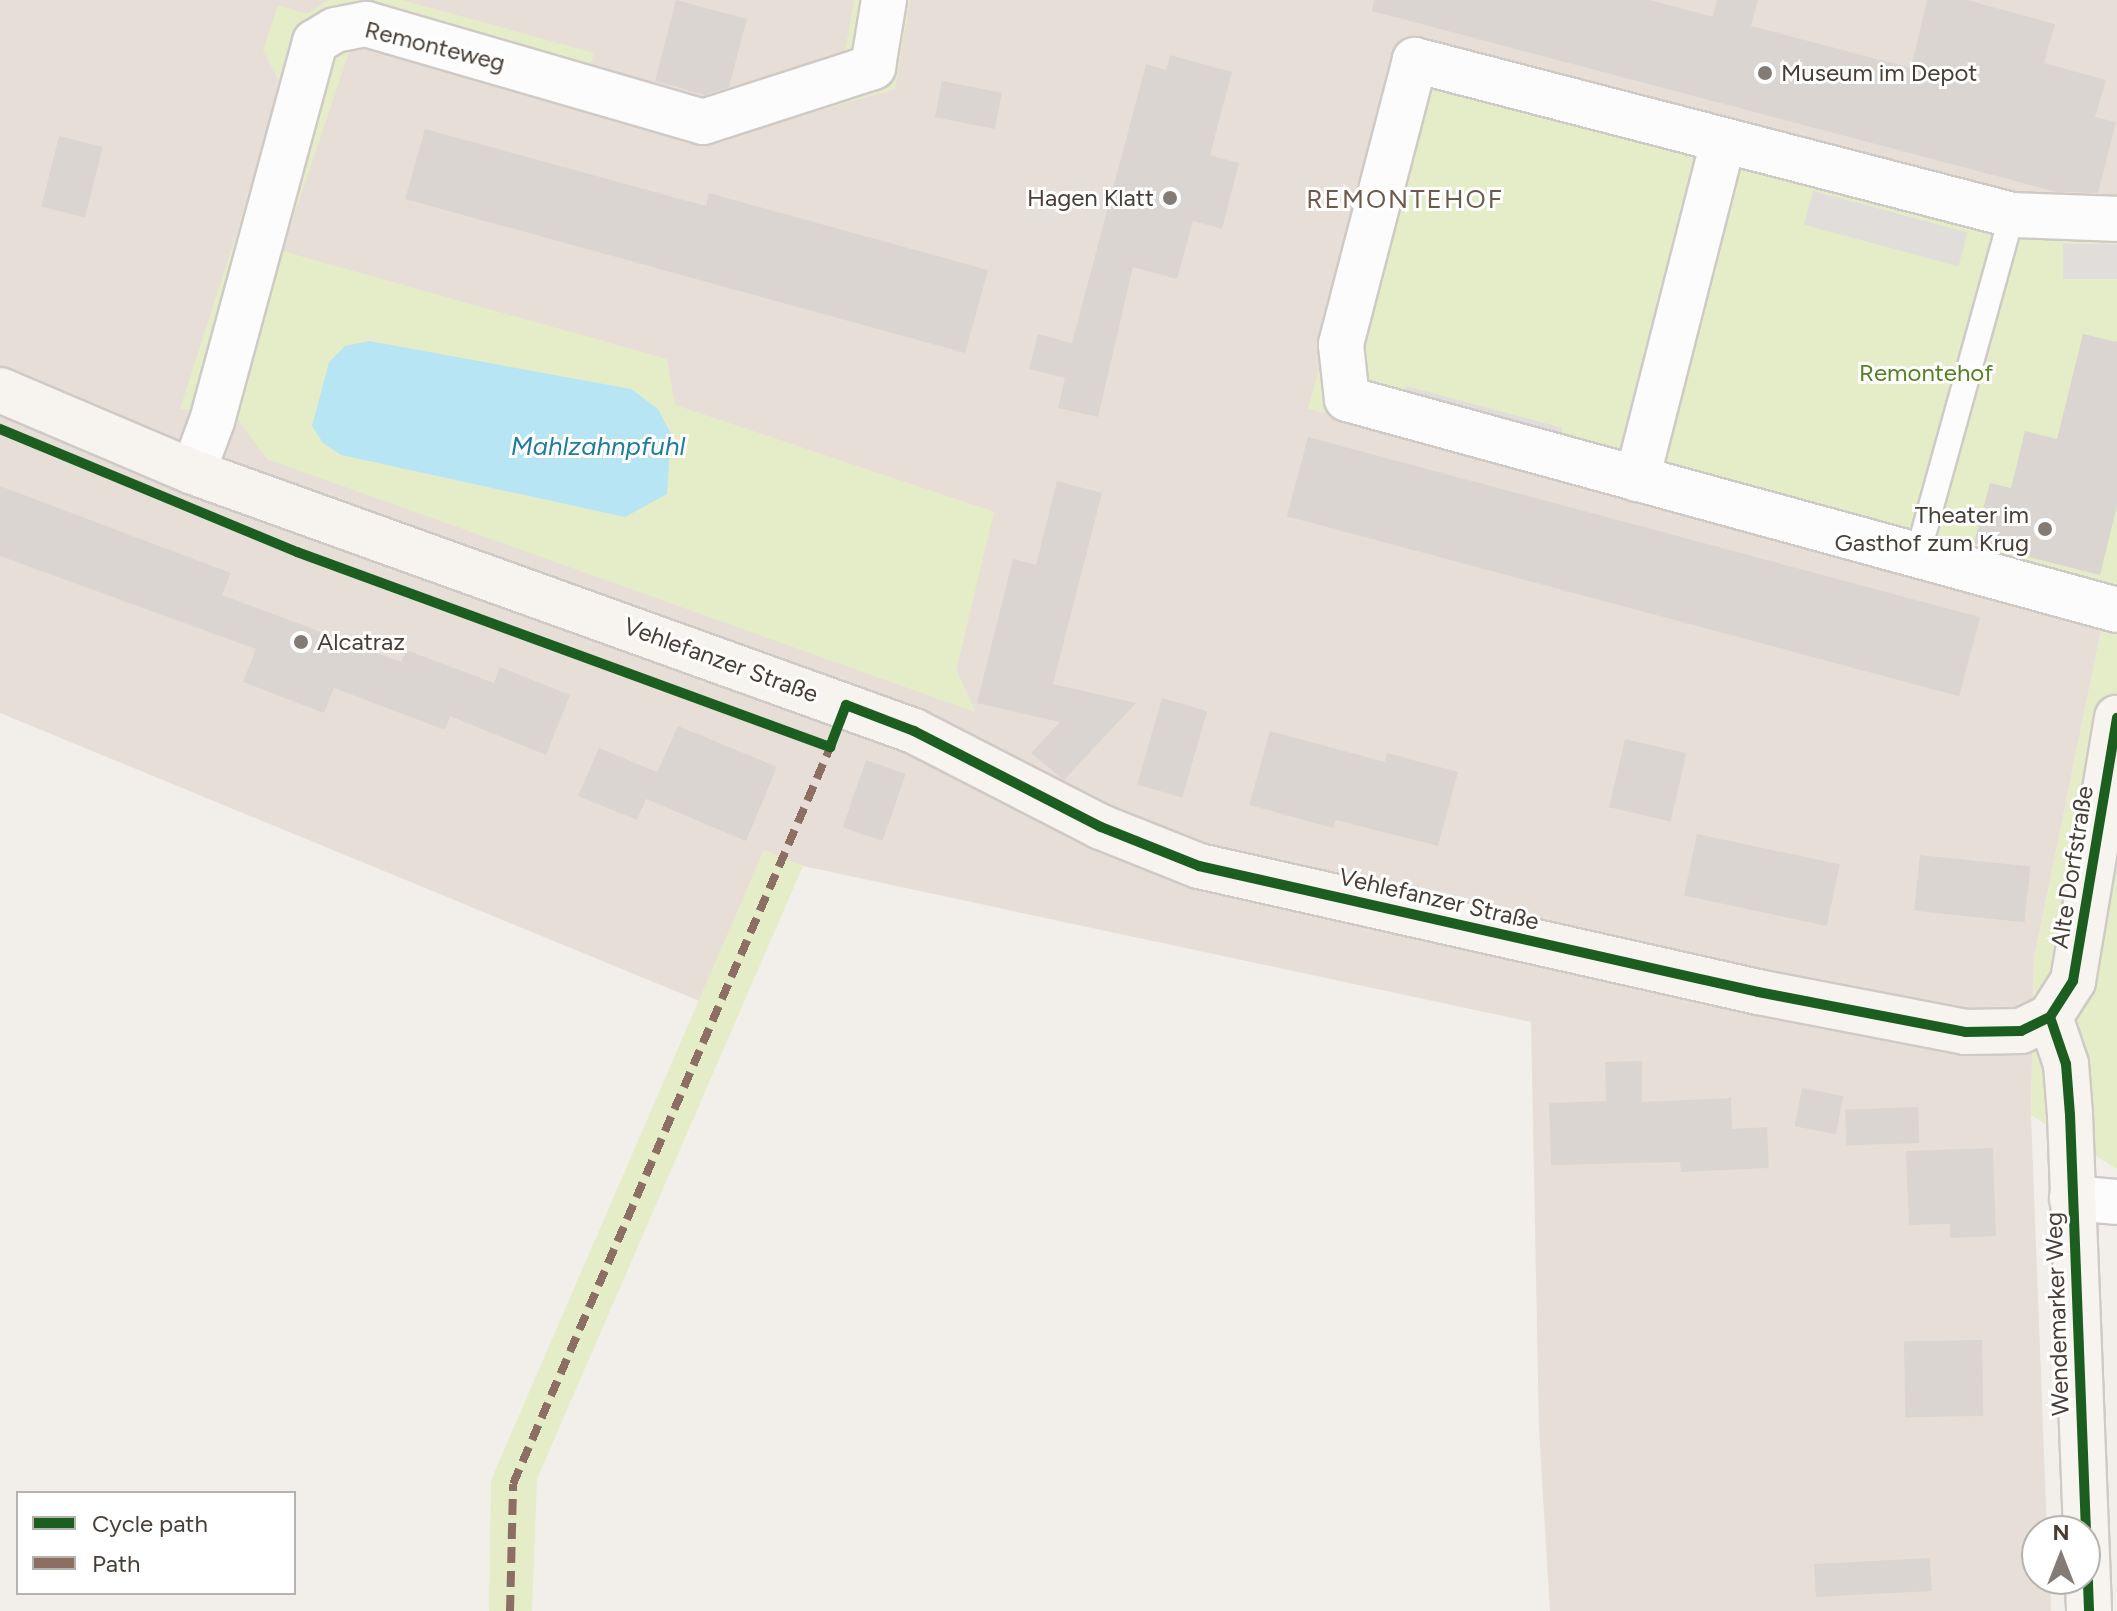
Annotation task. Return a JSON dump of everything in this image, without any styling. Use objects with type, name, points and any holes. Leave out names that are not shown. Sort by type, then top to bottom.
[{"type":"street","name":"Remonteweg","points":[[193,472],[212,421],[315,42],[335,30],[366,24],[703,122],[873,67],[884,0]]},
{"type":"street","points":[[2117,219],[2012,215],[1415,60],[1341,345],[1347,399],[2117,610]]},
{"type":"street","points":[[1637,479],[1723,141]]},
{"type":"street","name":"Vehlefanzer Straße","points":[[0,390],[193,472],[914,731],[1101,827],[1199,866],[1758,992],[1965,1032],[2021,1031],[2050,1017]]},
{"type":"street","name":"Alte Dorfstraße","points":[[2050,1017],[2073,981],[2117,718]]},
{"type":"street","name":"Wendemarker Weg","points":[[2050,1017],[2066,1064],[2089,1611]]},
{"type":"street","points":[[2072,1198],[2117,1202]]},
{"type":"lane","points":[[1917,557],[2012,215]]},
{"type":"shaded area","points":[[0,0],[2117,0],[2117,226],[1308,408],[2104,616],[2034,959],[2031,1115],[2046,1515],[2021,1515],[2021,1595],[2050,1595],[2051,1611],[1550,1611],[1539,1431],[1531,1022],[803,866],[764,851],[702,1002],[0,713]],"holes":[[[282,251],[674,405],[993,512],[956,670],[974,710],[236,414]]]},
{"type":"shaded area","points":[[1813,191],[1968,232],[1958,266],[1804,225]]},
{"type":"shaded area","points":[[2063,244],[2117,244],[2117,279],[2063,279]]},
{"type":"shaded area","points":[[1406,386],[1562,428],[1559,442],[1402,400]]},
{"type":"green space","points":[[328,0],[402,0],[594,53],[589,71],[717,107],[843,62],[854,0],[910,0],[895,89],[727,137],[698,134],[363,48],[349,52],[282,251],[667,359],[675,405],[994,512],[956,670],[975,712],[267,459],[235,415],[180,409],[283,89],[263,50],[278,5],[307,14]],"holes":[[[323,443],[625,517],[341,455]]]},
{"type":"green space","name":"Remontehof","points":[[1407,45],[2117,226],[2117,1169],[2031,1115],[2034,959],[2104,616],[1308,409]]},
{"type":"green space","points":[[764,850],[803,866],[537,1479],[532,1611],[489,1611],[491,1480]]},
{"type":"water","name":"Mahlzahnpfuhl","points":[[369,341],[631,389],[658,409],[671,434],[667,494],[625,517],[341,455],[323,443],[312,426],[329,362],[345,346]]},
{"type":"building","points":[[676,0],[747,19],[729,87],[705,95],[655,81]]},
{"type":"building","points":[[1374,0],[1650,0],[1713,17],[1717,0],[1758,0],[1751,26],[1911,68],[1927,0],[1967,0],[2055,24],[2044,63],[2106,80],[2095,117],[2116,122],[2098,193],[2057,192],[1372,11]]},
{"type":"building","points":[[1170,55],[1232,72],[1210,155],[1239,163],[1222,229],[1193,221],[1177,279],[1133,267],[1098,417],[1058,408],[1065,378],[1029,369],[1038,334],[1072,343],[1146,64],[1166,70]]},
{"type":"building","points":[[942,81],[1002,93],[995,129],[935,117]]},
{"type":"building","points":[[425,129],[706,206],[709,193],[988,270],[965,353],[405,199]]},
{"type":"building","points":[[59,136],[103,147],[85,218],[41,207]]},
{"type":"building","points":[[2083,334],[2117,342],[2117,506],[2100,575],[1974,543],[1990,483],[2011,488],[2025,431],[2057,439]]},
{"type":"building","points":[[1308,437],[1980,617],[1959,696],[1287,516]]},
{"type":"building","points":[[1057,481],[1102,493],[1053,684],[1136,703],[1064,780],[1031,753],[1060,722],[977,703],[1013,559],[1036,565]]},
{"type":"building","points":[[0,486],[231,573],[222,595],[401,662],[406,650],[494,683],[500,667],[570,695],[546,755],[450,716],[445,730],[334,688],[324,713],[243,682],[256,649],[0,556]]},
{"type":"building","points":[[1162,698],[1207,711],[1182,797],[1137,785]]},
{"type":"building","points":[[678,726],[777,767],[746,841],[646,799],[637,820],[578,796],[599,748],[657,772]]},
{"type":"building","points":[[1270,731],[1385,762],[1387,753],[1458,772],[1438,846],[1336,820],[1333,828],[1249,805]]},
{"type":"building","points":[[1625,739],[1686,753],[1671,821],[1609,807]]},
{"type":"building","points":[[866,760],[906,774],[883,841],[843,827]]},
{"type":"building","points":[[1697,834],[1840,864],[1827,926],[1684,896]]},
{"type":"building","points":[[1920,855],[2030,867],[2025,922],[1914,911]]},
{"type":"building","points":[[1642,1061],[1642,1102],[1731,1098],[1732,1129],[1767,1127],[1769,1168],[1681,1172],[1680,1162],[1551,1165],[1549,1103],[1606,1101],[1605,1062]]},
{"type":"building","points":[[1802,1088],[1843,1096],[1836,1134],[1795,1126]]},
{"type":"building","points":[[1918,1107],[1919,1143],[1846,1146],[1845,1110]]},
{"type":"building","points":[[1993,1148],[1996,1236],[1950,1238],[1950,1224],[1909,1225],[1906,1151]]},
{"type":"building","points":[[1982,1340],[1983,1416],[1905,1417],[1904,1341]]},
{"type":"building","points":[[1930,1558],[1932,1591],[1816,1597],[1814,1564]]},
{"type":"marked path","points":[[510,1611],[513,1484],[833,741]]},
{"type":"cycle path","points":[[0,429],[297,552],[830,747],[846,705],[914,731],[1101,827],[1199,866],[1758,992],[1965,1032],[2021,1031],[2050,1017]]},
{"type":"cycle path","points":[[2050,1017],[2073,981],[2117,718]]},
{"type":"cycle path","points":[[2050,1017],[2066,1064],[2070,1115],[2089,1611]]},
{"type":"place","name":"Museum im Depot","points":[[1765,73]]},
{"type":"place","name":"Hagen Klatt","points":[[1170,198]]},
{"type":"place","name":"Theater im Gasthof zum Krug","points":[[2045,529]]},
{"type":"place","name":"Alcatraz","points":[[301,642]]},
{"type":"district","name":"REMONTEHOF","points":[[1405,200]]}]
